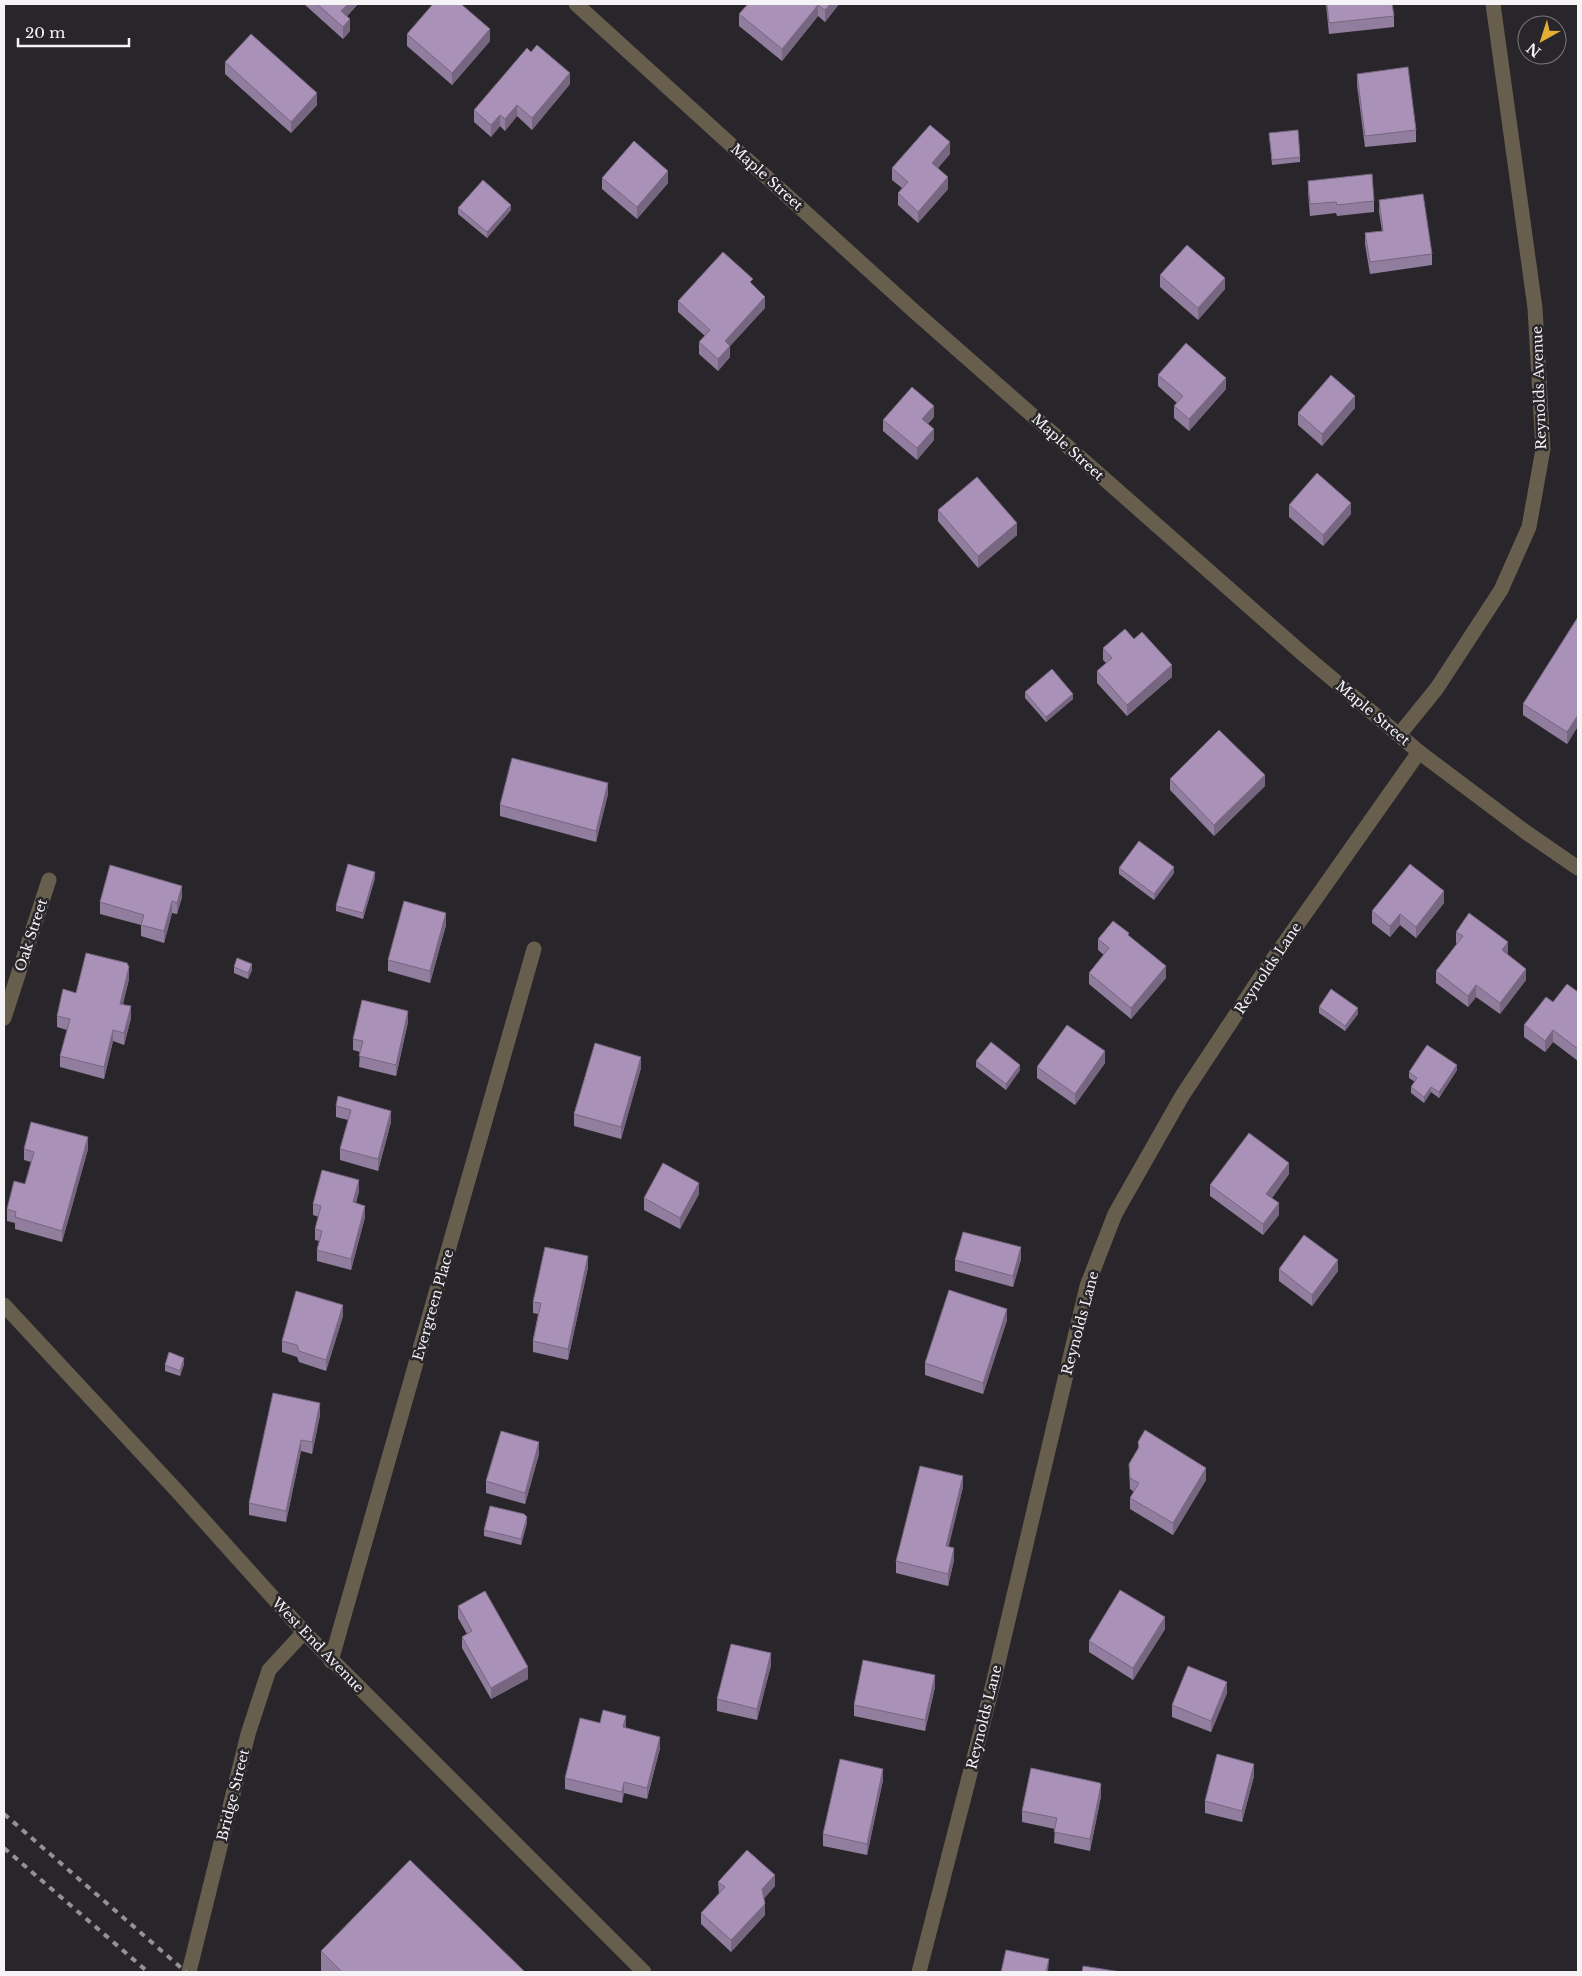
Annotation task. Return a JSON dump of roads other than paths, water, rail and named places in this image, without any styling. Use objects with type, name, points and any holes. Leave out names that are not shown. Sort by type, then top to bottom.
[{"type":"street","name":"Maple Street","points":[[576,4],[1228,590],[1419,752],[1527,833],[1578,868]]},
{"type":"street","name":"Reynolds Avenue","points":[[1399,735],[1437,688],[1501,590],[1529,527],[1543,449],[1535,308],[1493,4]]},
{"type":"street","name":"Reynolds Lane","points":[[919,1972],[993,1684],[1087,1286],[1116,1214],[1188,1088],[1264,972],[1419,752]]},
{"type":"street","name":"Oak Street","points":[[4,1018],[49,880]]},
{"type":"street","name":"Evergreen Place","points":[[331,1660],[534,949]]},
{"type":"street","name":"West End Avenue","points":[[4,1305],[178,1492],[304,1632],[644,1972]]},
{"type":"street","name":"Bridge Street","points":[[191,1965],[248,1734],[269,1670],[304,1632]]},
{"type":"railway","points":[[4,1814],[186,1972]]},
{"type":"railway","points":[[4,1848],[148,1972]]}]
